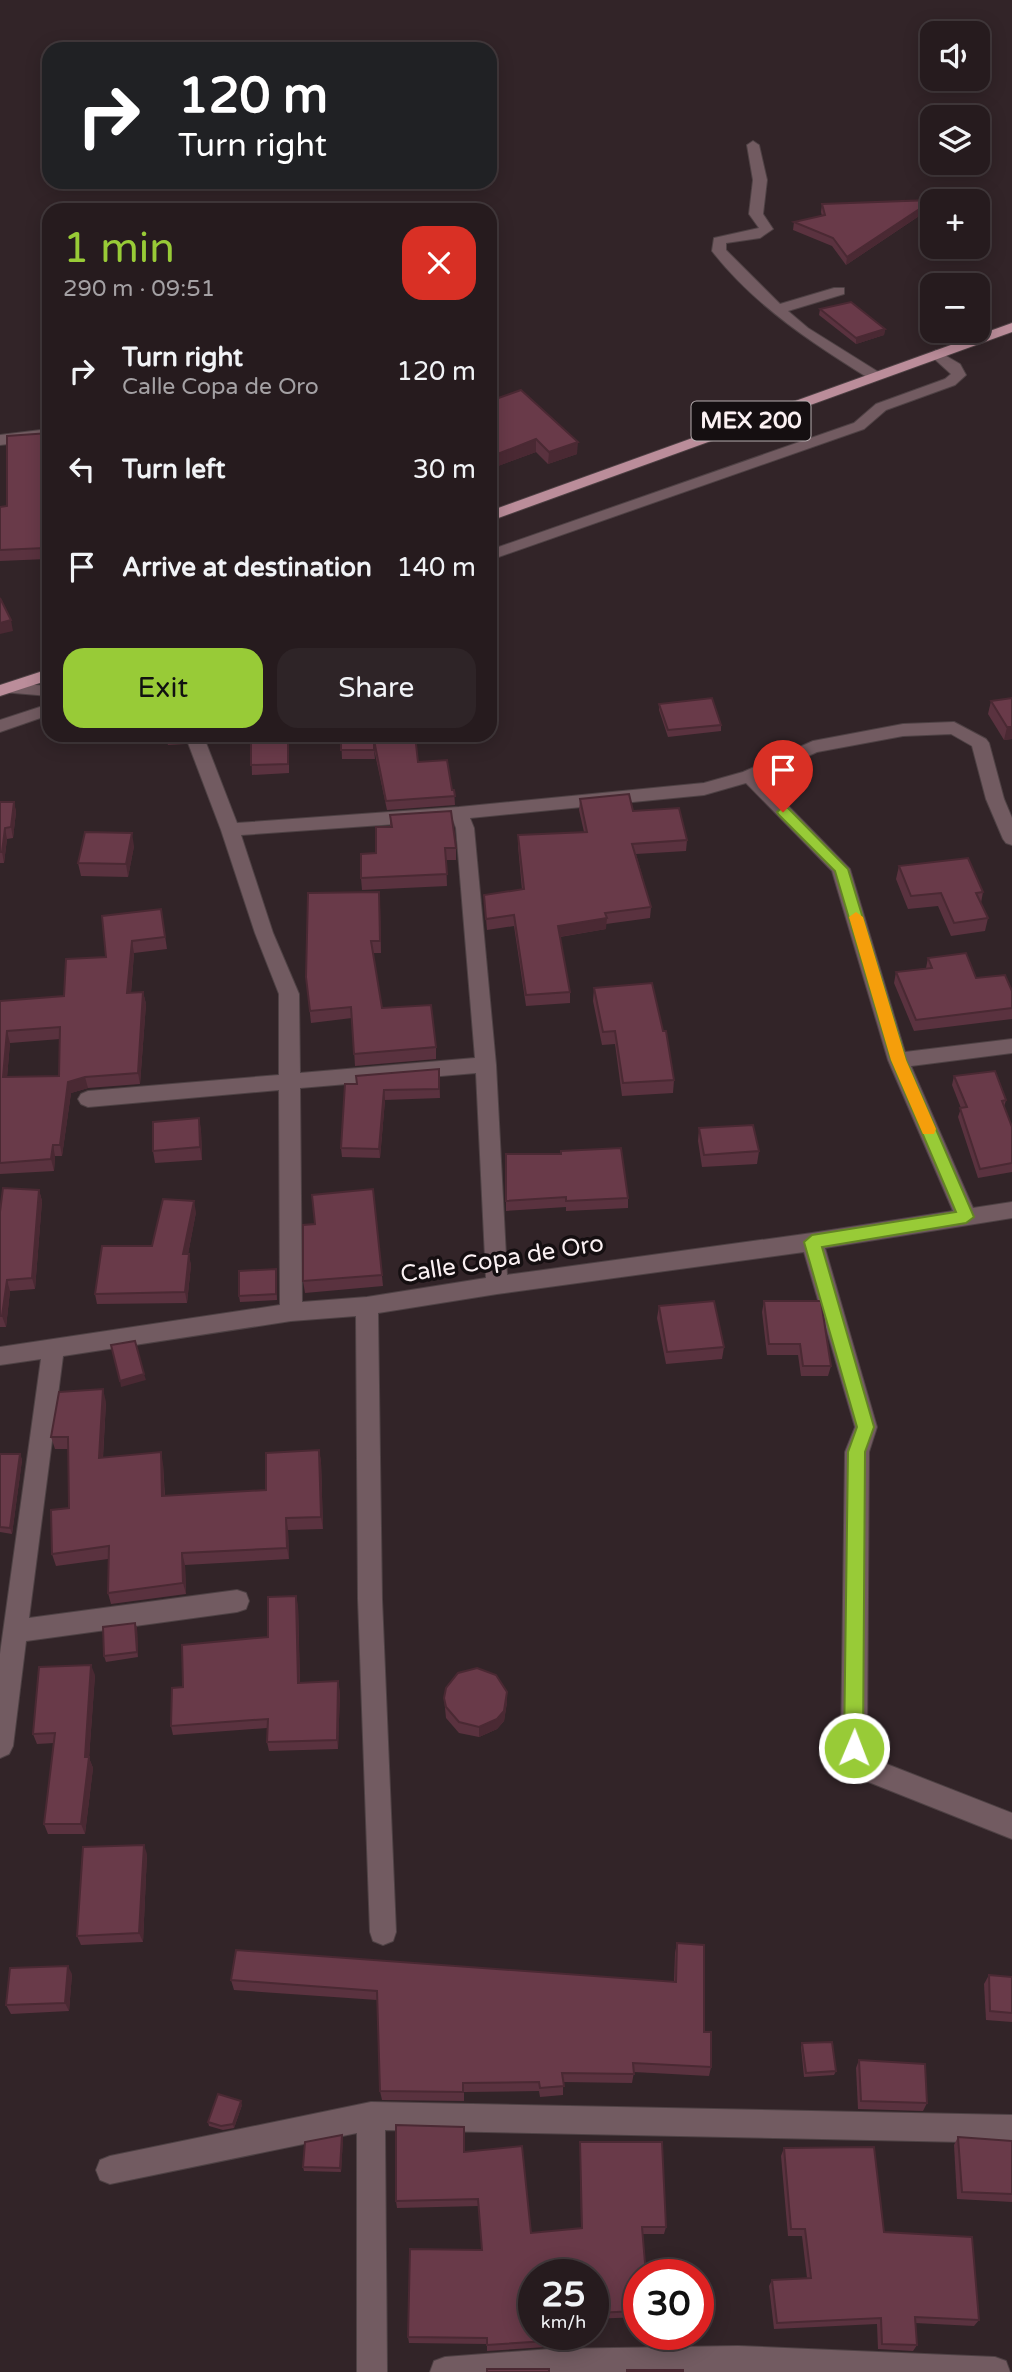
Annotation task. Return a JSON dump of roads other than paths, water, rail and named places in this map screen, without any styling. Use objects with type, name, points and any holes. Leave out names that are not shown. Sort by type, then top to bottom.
[{"type":"main road","name":"MEX 200","points":[[497,513],[1012,327]]},
{"type":"main road","points":[[4,690],[42,676]]},
{"type":"street","points":[[753,145],[760,180],[756,214],[765,229],[756,235],[729,237],[719,242],[719,251],[803,331],[875,376]]},
{"type":"street","points":[[778,309],[839,290]]},
{"type":"street","points":[[497,553],[859,426],[881,407],[950,382],[959,375],[955,367],[936,354]]},
{"type":"street","points":[[0,440],[42,435]]},
{"type":"street","points":[[4,690],[42,691]]},
{"type":"street","points":[[0,726],[42,711]]},
{"type":"street","points":[[230,830],[459,813],[704,789],[749,776],[813,747],[903,730],[954,729],[980,743],[995,799],[1012,839]]},
{"type":"street","points":[[197,742],[230,830],[264,933],[289,994],[291,1312]]},
{"type":"street","points":[[749,776],[841,869],[898,1060],[966,1217]]},
{"type":"street","points":[[459,813],[465,828],[486,1065],[497,1285]]},
{"type":"street","points":[[898,1060],[1012,1046]]},
{"type":"street","points":[[88,1099],[486,1065]]},
{"type":"street","name":"Calle Copa de Oro","points":[[0,1356],[291,1312],[367,1306],[497,1285],[812,1242],[1012,1210]]},
{"type":"street","points":[[812,1242],[866,1427],[857,1452],[854,1748],[874,1772],[1012,1826]]},
{"type":"street","points":[[367,1306],[370,1599],[383,1932]]},
{"type":"street","points":[[0,1746],[53,1350]]},
{"type":"street","points":[[16,1630],[237,1601]]},
{"type":"street","points":[[110,2170],[371,2116],[1012,2129]]},
{"type":"street","points":[[371,2116],[372,2372]]},
{"type":"street","points":[[445,2372],[551,2364],[738,2361],[995,2372]]}]
